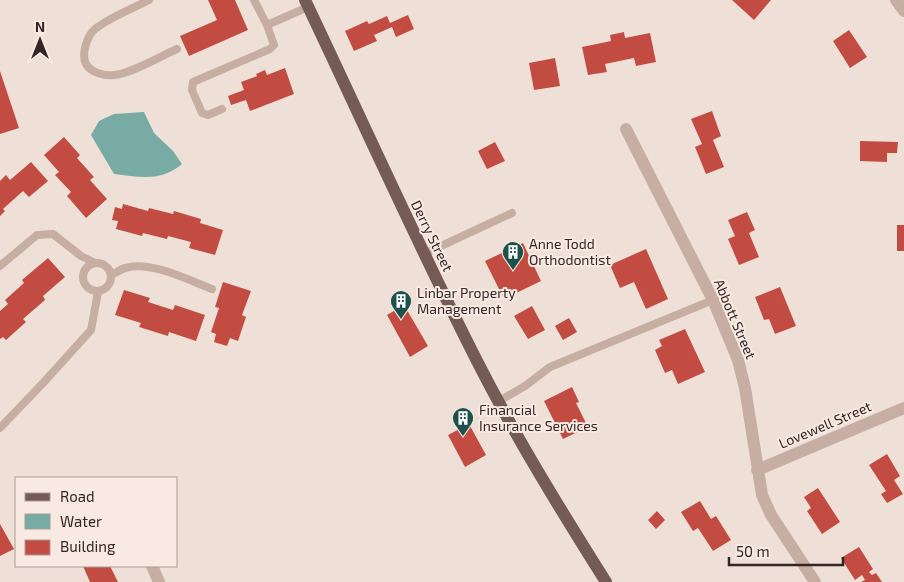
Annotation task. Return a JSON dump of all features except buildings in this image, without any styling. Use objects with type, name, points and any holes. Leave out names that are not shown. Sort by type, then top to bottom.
[{"type":"main road","name":"Derry Street","points":[[306,3],[424,254],[477,360],[539,473],[606,582]]},
{"type":"street","points":[[896,0],[904,11]]},
{"type":"street","name":"Abbott Street","points":[[626,129],[713,300],[738,360],[745,388],[762,495],[771,515],[815,582]]},
{"type":"street","name":"Lovewell Street","points":[[757,470],[902,412]]},
{"type":"street","points":[[152,567],[159,582]]},
{"type":"lane","points":[[149,0],[94,30],[86,46],[84,56],[86,64],[96,72],[115,75],[124,73],[177,49]]},
{"type":"lane","points":[[222,109],[208,115],[204,114],[192,90],[192,84],[273,47],[274,42],[254,0]]},
{"type":"lane","points":[[267,25],[306,3]]},
{"type":"lane","points":[[424,254],[512,213]]},
{"type":"lane","points":[[0,266],[37,235],[53,234],[81,256],[106,266],[111,275],[110,283],[108,287],[98,292],[88,288],[82,279],[86,268],[96,263]]},
{"type":"lane","points":[[111,275],[126,268],[141,266],[166,271],[212,289]]},
{"type":"lane","points":[[0,428],[91,330],[98,292]]},
{"type":"lane","points":[[499,401],[526,386],[550,367],[713,300]]},
{"type":"water","points":[[144,112],[154,133],[173,151],[182,164],[166,174],[158,176],[141,177],[114,174],[91,135],[99,121],[114,114]]},
{"type":"place","name":"Anne Todd Orthodontist","points":[[513,271]]},
{"type":"place","name":"Linbar Property Management","points":[[401,320]]},
{"type":"place","name":"Financial Insurance Services","points":[[463,437]]}]
